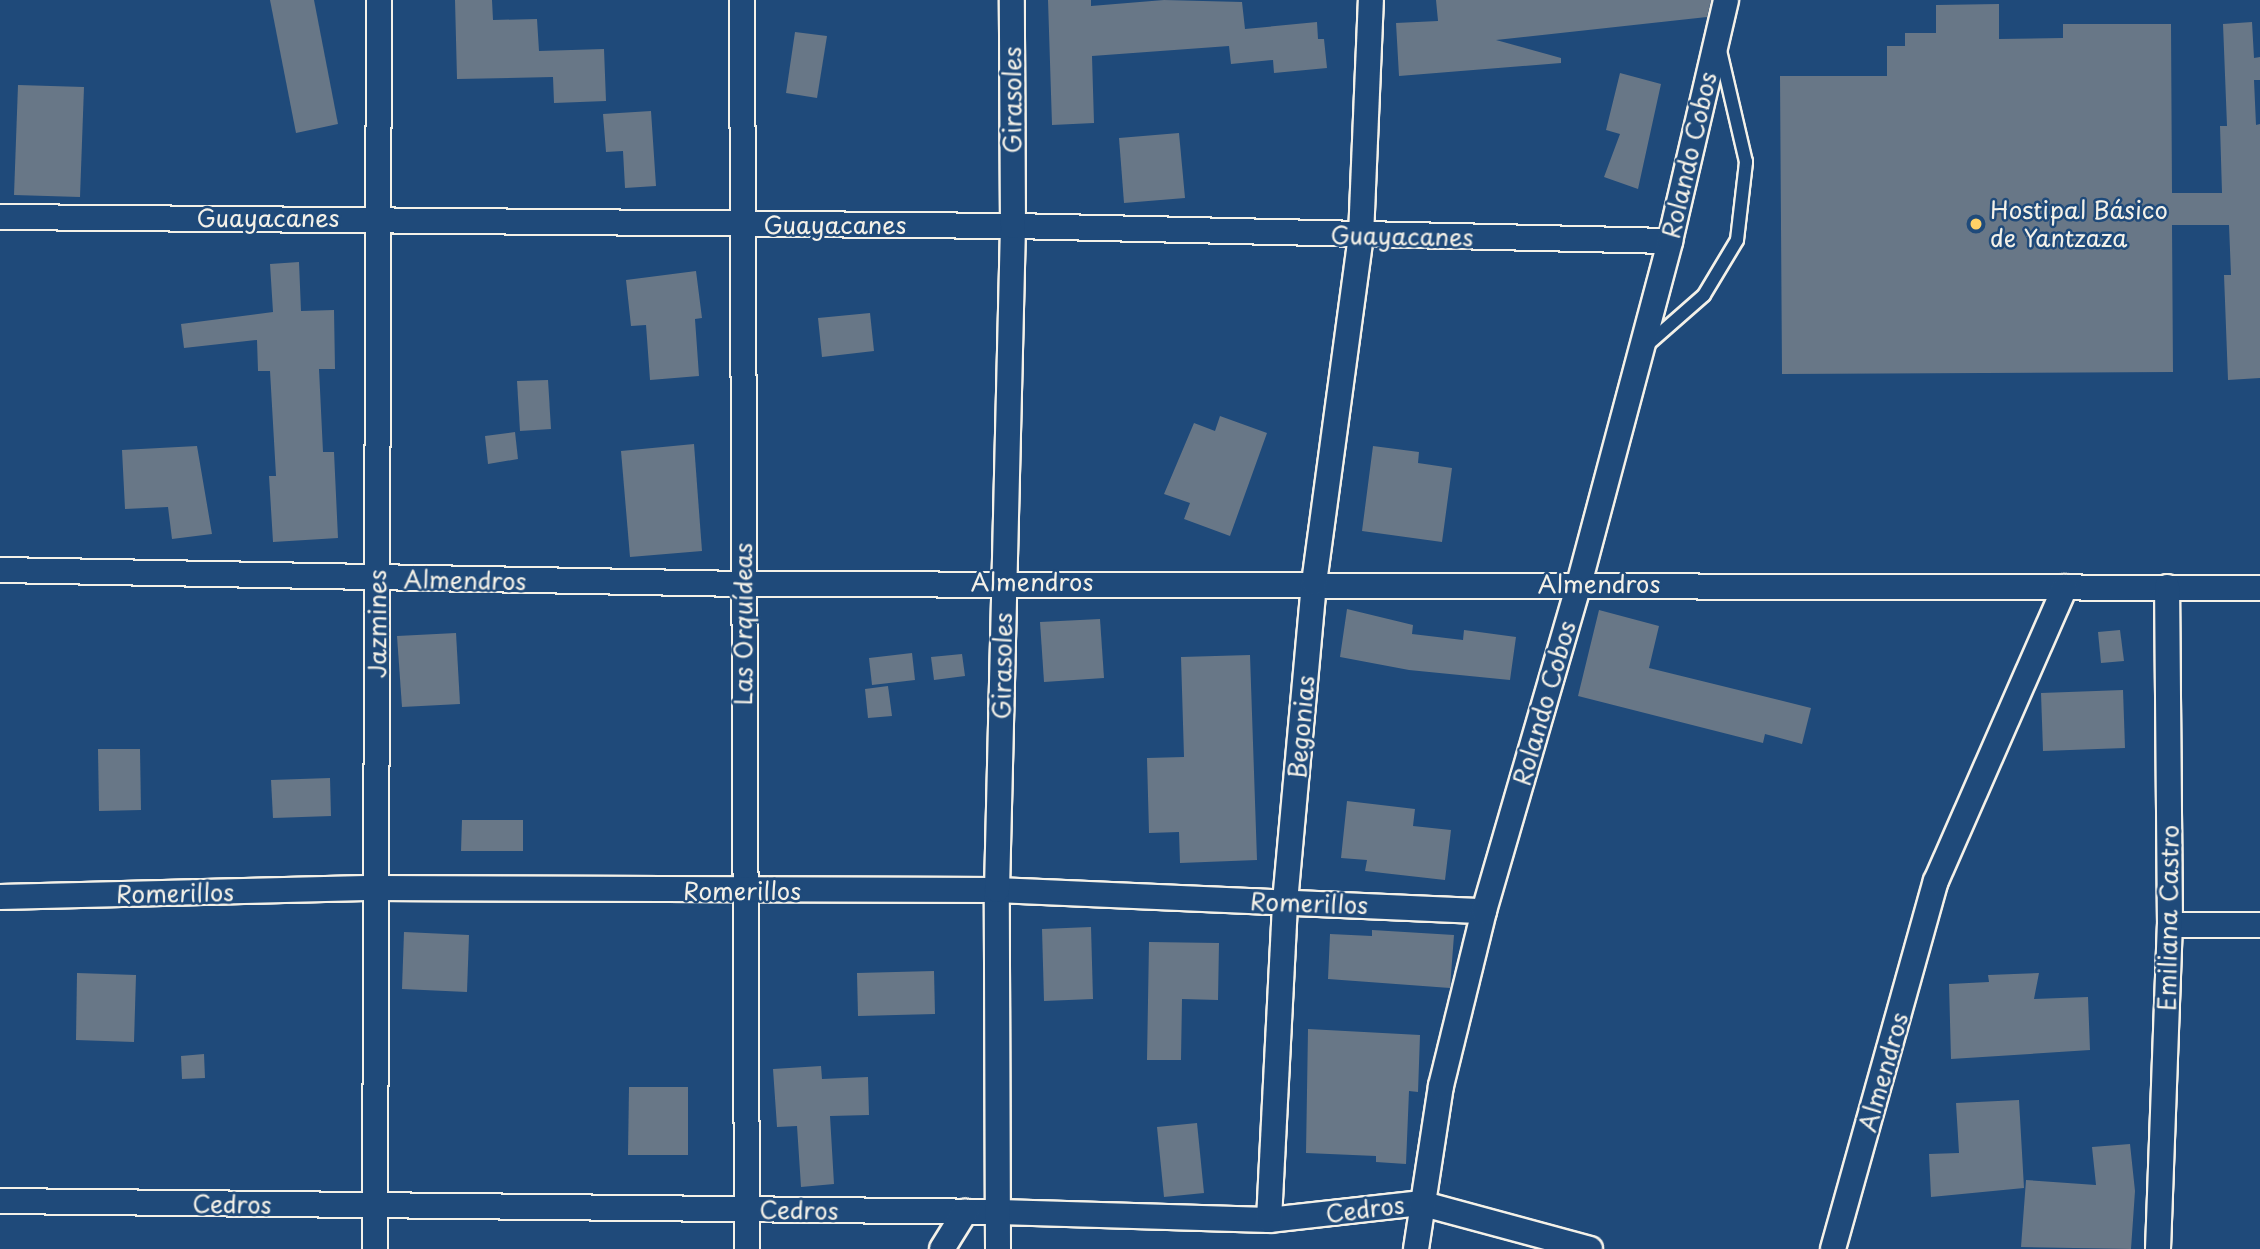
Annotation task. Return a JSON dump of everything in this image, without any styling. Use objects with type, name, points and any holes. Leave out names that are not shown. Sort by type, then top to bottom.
[{"type":"street","name":"Jazmines","points":[[375,1249],[379,0]]},
{"type":"street","name":"Las Orquídeas","points":[[742,0],[740,225],[747,1249]]},
{"type":"street","name":"Girasoles","points":[[998,1249],[997,890],[1013,226],[1012,0]]},
{"type":"street","name":"Begonias","points":[[1269,1220],[1285,902],[1314,583],[1361,236],[1371,0]]},
{"type":"street","name":"Rolando Cobos","points":[[1416,1249],[1420,1203],[1441,1086],[1483,911],[1579,584],[1670,240],[1726,0]]},
{"type":"street","name":"Guayacanes","points":[[0,217],[379,218],[740,225],[1013,226],[1361,236],[1670,240]]},
{"type":"street","name":"Almendros","points":[[0,570],[742,584],[1004,581],[2260,588]]},
{"type":"street","name":"Almendros","points":[[1833,1249],[1936,881],[2065,587]]},
{"type":"street","name":"Emiliana Castro","points":[[2158,1249],[2170,925],[2167,587]]},
{"type":"street","name":"Romerillos","points":[[0,897],[376,888],[997,890],[1483,911]]},
{"type":"street","points":[[2170,925],[2260,925]]},
{"type":"street","name":"Cedros","points":[[0,1201],[999,1212],[1269,1220],[1420,1203],[1590,1249]]},
{"type":"street","points":[[942,1249],[965,1212]]},
{"type":"lane","points":[[1638,354],[1704,295],[1737,240],[1746,162],[1734,95],[1716,39]]},
{"type":"building","points":[[270,0],[314,0],[338,124],[296,133]]},
{"type":"building","points":[[455,0],[492,0],[493,20],[537,19],[539,51],[604,49],[606,101],[554,103],[553,77],[457,79]]},
{"type":"building","points":[[1048,0],[1091,0],[1091,6],[1164,0],[1242,2],[1245,29],[1317,22],[1318,39],[1324,39],[1327,68],[1274,73],[1273,60],[1231,64],[1229,46],[1092,56],[1094,123],[1052,125]]},
{"type":"building","points":[[1436,0],[1711,0],[1707,17],[1496,40],[1561,58],[1561,63],[1399,76],[1396,23],[1438,21]]},
{"type":"building","name":"Hostipal Básico de Yantzaza","points":[[1999,4],[1999,39],[2063,38],[2063,24],[2171,24],[2172,193],[2222,193],[2220,126],[2227,126],[2223,24],[2252,22],[2254,58],[2260,57],[2260,80],[2254,80],[2256,125],[2260,124],[2260,378],[2228,380],[2224,275],[2231,275],[2229,225],[2172,225],[2173,372],[1782,374],[1780,76],[1887,76],[1887,46],[1905,46],[1905,33],[1936,33],[1936,5]]},
{"type":"building","points":[[795,32],[827,36],[817,98],[786,93]]},
{"type":"building","points":[[1620,73],[1661,84],[1638,189],[1604,177],[1620,134],[1606,130]]},
{"type":"building","points":[[18,85],[84,87],[80,197],[14,195]]},
{"type":"building","points":[[651,111],[656,186],[625,188],[623,151],[606,152],[603,114]]},
{"type":"building","points":[[1179,133],[1185,198],[1124,203],[1119,138]]},
{"type":"building","points":[[299,262],[301,311],[334,310],[335,369],[319,369],[323,452],[334,452],[338,538],[273,542],[269,476],[276,476],[270,371],[258,371],[257,340],[184,348],[181,324],[273,312],[270,264]]},
{"type":"building","points":[[696,271],[702,318],[695,319],[699,376],[650,380],[646,325],[631,326],[626,280]]},
{"type":"building","points":[[870,313],[874,351],[822,357],[818,318]]},
{"type":"building","points":[[548,380],[551,429],[520,431],[517,381]]},
{"type":"building","points":[[1220,416],[1267,433],[1230,536],[1184,519],[1190,503],[1164,494],[1194,423],[1215,431]]},
{"type":"building","points":[[515,432],[518,459],[488,464],[485,436]]},
{"type":"building","points":[[694,444],[702,551],[630,557],[621,451]]},
{"type":"building","points":[[197,446],[212,534],[172,539],[168,507],[125,509],[122,450]]},
{"type":"building","points":[[1373,446],[1419,452],[1418,463],[1452,468],[1442,542],[1362,531]]},
{"type":"building","points":[[1347,609],[1413,625],[1412,634],[1463,640],[1464,630],[1516,637],[1510,680],[1409,670],[1340,657]]},
{"type":"building","points":[[1599,610],[1659,626],[1649,668],[1811,708],[1802,744],[1765,734],[1763,743],[1578,696]]},
{"type":"building","points":[[1100,619],[1104,678],[1044,682],[1040,622]]},
{"type":"building","points":[[2120,630],[2124,661],[2101,663],[2098,632]]},
{"type":"building","points":[[456,633],[460,704],[402,707],[397,636]]},
{"type":"building","points":[[912,653],[915,680],[872,685],[869,658]]},
{"type":"building","points":[[962,654],[965,676],[934,680],[931,657]]},
{"type":"building","points":[[1250,655],[1257,860],[1180,863],[1179,832],[1149,833],[1147,758],[1184,757],[1181,657]]},
{"type":"building","points":[[888,686],[892,716],[868,718],[865,689]]},
{"type":"building","points":[[2123,690],[2125,748],[2043,751],[2041,693]]},
{"type":"building","points":[[98,749],[140,749],[141,810],[99,811]]},
{"type":"building","points":[[330,778],[331,816],[273,818],[271,780]]},
{"type":"building","points":[[1347,801],[1415,809],[1413,826],[1451,830],[1445,880],[1365,871],[1367,860],[1341,858]]},
{"type":"building","points":[[462,820],[523,820],[523,851],[461,851]]},
{"type":"building","points":[[1091,927],[1093,999],[1044,1001],[1042,929]]},
{"type":"building","points":[[1372,930],[1454,935],[1450,988],[1328,979],[1330,934],[1372,936]]},
{"type":"building","points":[[404,932],[469,935],[467,992],[402,989]]},
{"type":"building","points":[[1149,942],[1219,943],[1218,1000],[1182,999],[1181,1060],[1147,1060]]},
{"type":"building","points":[[934,971],[935,1014],[858,1016],[857,973]]},
{"type":"building","points":[[77,973],[136,975],[134,1042],[76,1040]]},
{"type":"building","points":[[2039,973],[2034,999],[2088,997],[2090,1050],[1951,1059],[1949,984],[1989,982],[1988,975]]},
{"type":"building","points":[[1308,1029],[1420,1035],[1418,1092],[1409,1091],[1406,1164],[1376,1162],[1376,1156],[1306,1153]]},
{"type":"building","points":[[204,1054],[205,1078],[182,1079],[181,1056]]},
{"type":"building","points":[[821,1066],[822,1079],[868,1077],[869,1115],[830,1116],[834,1184],[801,1187],[797,1126],[777,1127],[773,1069]]},
{"type":"building","points":[[629,1087],[688,1087],[688,1155],[628,1155]]},
{"type":"building","points":[[2019,1100],[2024,1188],[1931,1197],[1929,1154],[1959,1153],[1956,1103]]},
{"type":"building","points":[[1197,1123],[1204,1193],[1164,1197],[1157,1127]]},
{"type":"building","points":[[2130,1144],[2135,1191],[2131,1249],[2021,1247],[2026,1180],[2096,1185],[2092,1147]]},
{"type":"place","name":"Hostipal Básico de Yantzaza","points":[[1976,224]]}]
